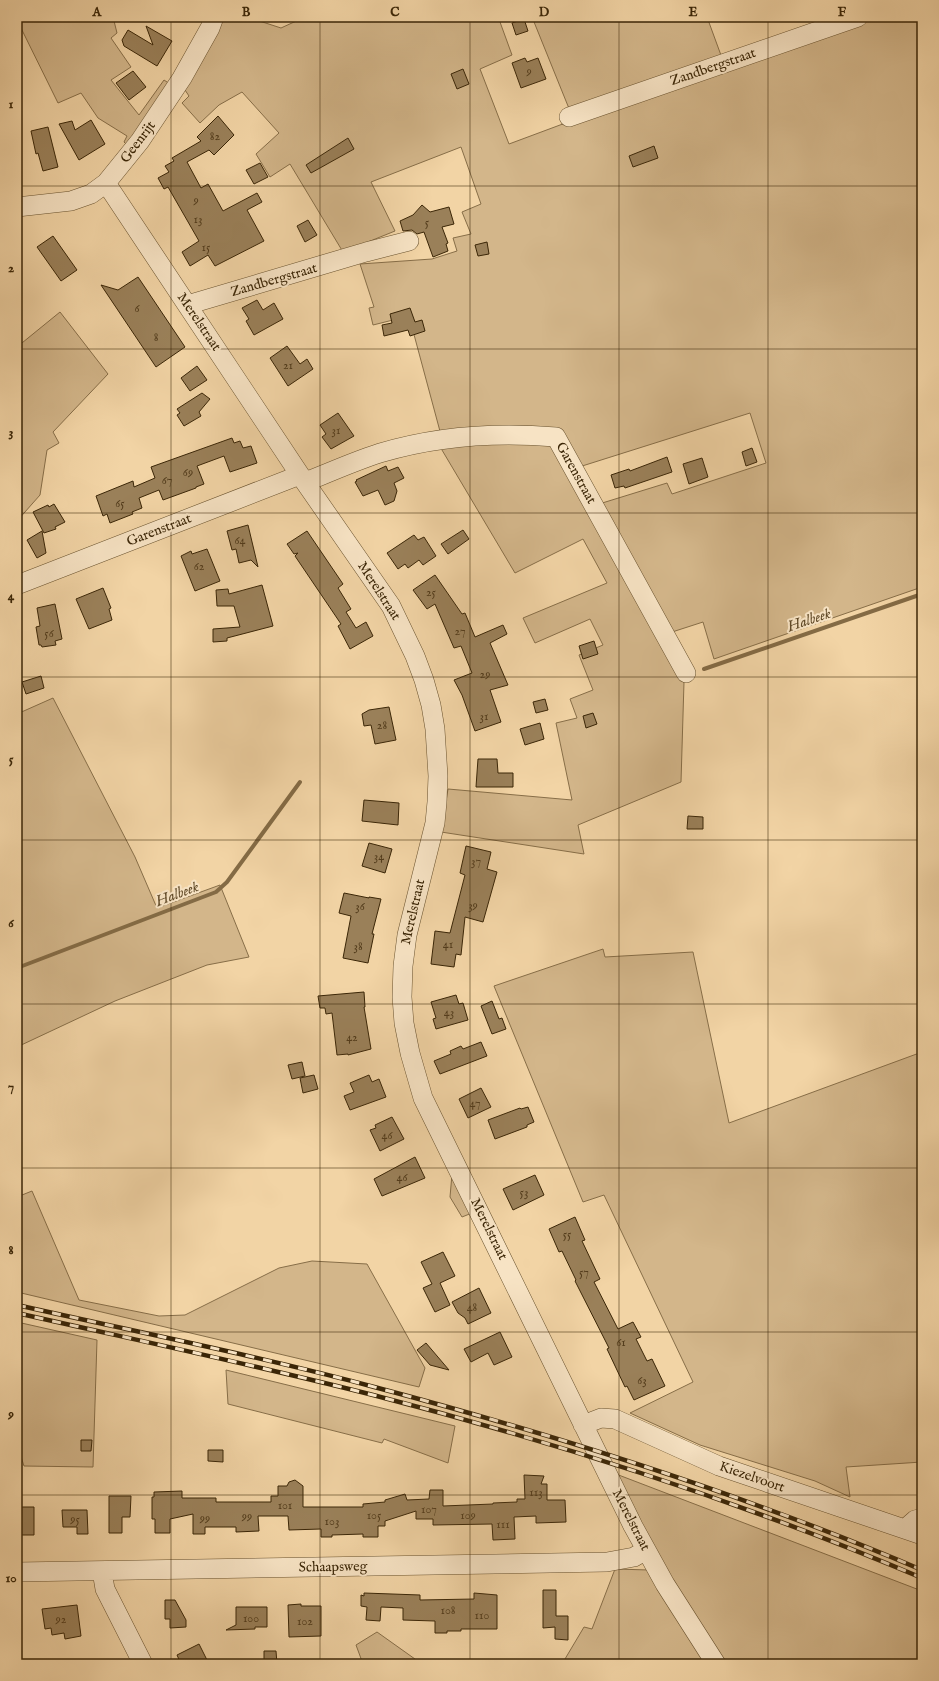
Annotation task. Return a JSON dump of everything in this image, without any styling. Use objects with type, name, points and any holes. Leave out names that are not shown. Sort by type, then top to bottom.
[{"type":"street","name":"Geenrijt","points":[[17,207],[71,201],[91,194],[106,183],[140,141],[182,78],[210,28],[214,17]]},
{"type":"street","name":"Zandbergstraat","points":[[569,117],[858,17]]},
{"type":"street","name":"Merelstraat","points":[[106,183],[303,478],[391,606],[415,656],[431,705],[437,753],[438,776],[435,822],[407,935],[403,966],[402,997],[404,1023],[410,1053],[423,1098],[646,1550],[665,1584],[716,1664]]},
{"type":"street","name":"Zandbergstraat","points":[[188,305],[409,241]]},
{"type":"street","name":"Garenstraat","points":[[17,585],[303,478],[380,453],[437,439],[517,434],[556,437],[686,673]]},
{"type":"street","name":"Kiezelvoort","points":[[583,1424],[600,1418],[615,1419],[719,1466],[914,1532],[915,1520],[922,1518]]},
{"type":"street","name":"Schaapsweg","points":[[17,1572],[607,1562],[634,1557],[646,1550]]},
{"type":"street","points":[[102,1571],[104,1589],[143,1664]]},
{"type":"shaded area","points":[[31,17],[113,17],[117,33],[111,38],[131,67],[111,80],[139,115],[164,80],[170,84],[127,145],[124,142],[127,136],[98,118],[81,93],[58,103],[19,24]]},
{"type":"shaded area","points":[[221,17],[247,17],[281,28],[305,17],[514,17],[500,22],[512,55],[480,69],[509,144],[850,17],[922,17],[922,587],[714,659],[703,622],[669,633],[599,504],[667,483],[672,494],[766,463],[750,413],[579,467],[555,430],[541,427],[512,426],[484,428],[441,435],[409,316],[373,325],[369,308],[374,307],[360,264],[432,259],[457,251],[453,238],[471,234],[462,212],[481,204],[461,147],[371,182],[395,231],[343,252],[290,164],[270,177],[256,154],[279,133],[242,92],[219,105],[200,123],[182,103],[189,96],[185,90]]},
{"type":"shaded area","points":[[532,17],[707,17],[722,58],[570,111]]},
{"type":"shaded area","points":[[60,312],[108,374],[53,432],[59,443],[47,450],[40,495],[17,521],[17,347]]},
{"type":"shaded area","points":[[520,437],[553,447],[684,682],[681,782],[578,825],[584,854],[441,832],[448,789],[572,800],[556,723],[577,718],[570,699],[593,690],[579,655],[603,645],[590,619],[535,643],[523,618],[607,583],[583,539],[515,573],[439,445]]},
{"type":"shaded area","points":[[53,698],[135,857],[157,908],[220,885],[249,957],[207,965],[115,1001],[17,1047],[17,714]]},
{"type":"shaded area","points":[[603,949],[605,957],[693,952],[729,1123],[922,1052],[922,1462],[846,1467],[850,1497],[815,1481],[700,1445],[630,1413],[693,1382],[604,1195],[583,1202],[494,986]]},
{"type":"shaded area","points":[[452,1174],[472,1213],[462,1217],[450,1197]]},
{"type":"shaded area","points":[[32,1191],[79,1300],[159,1316],[185,1315],[279,1268],[312,1261],[367,1264],[425,1368],[419,1387],[17,1292],[17,1197]]},
{"type":"shaded area","points":[[17,1322],[97,1340],[93,1467],[24,1466],[17,1444]]},
{"type":"shaded area","points":[[226,1370],[455,1426],[448,1463],[384,1439],[382,1443],[228,1404]]},
{"type":"shaded area","points":[[616,1474],[922,1591],[922,1664],[562,1664],[584,1627],[592,1629],[615,1569],[649,1570]]},
{"type":"shaded area","points":[[17,1608],[21,1644],[17,1644]]},
{"type":"shaded area","points":[[377,1632],[422,1664],[363,1664],[356,1645]]},
{"type":"building","points":[[524,19],[528,31],[516,35],[512,23]]},
{"type":"building","points":[[146,26],[172,41],[157,66],[124,46],[122,40],[128,30],[153,45]]},
{"type":"building","points":[[525,58],[527,62],[538,58],[546,79],[521,88],[512,63]]},
{"type":"building","points":[[463,69],[469,84],[457,89],[451,74]]},
{"type":"building","points":[[133,71],[146,87],[129,100],[116,83]]},
{"type":"building","points":[[218,116],[234,135],[214,155],[209,150],[187,162],[201,188],[208,184],[223,211],[257,193],[262,202],[247,210],[264,241],[215,266],[208,255],[190,266],[182,252],[199,241],[168,187],[164,189],[158,178],[169,172],[165,166],[174,161],[172,158],[201,141],[197,137]]},
{"type":"building","points":[[91,120],[105,144],[79,160],[59,124],[72,121],[75,130]]},
{"type":"building","points":[[48,127],[58,167],[43,171],[38,153],[36,154],[31,131]]},
{"type":"building","points":[[348,138],[354,149],[311,173],[306,165]]},
{"type":"building","points":[[654,146],[658,158],[633,167],[629,156]]},
{"type":"building","points":[[260,163],[268,177],[254,184],[246,170]]},
{"type":"building","points":[[422,205],[430,212],[449,207],[454,224],[442,227],[448,243],[446,244],[448,251],[433,257],[424,232],[417,234],[412,230],[403,231],[400,221],[413,215]]},
{"type":"building","points":[[308,220],[317,235],[305,242],[297,226]]},
{"type":"building","points":[[53,236],[77,270],[61,281],[37,247]]},
{"type":"building","points":[[487,242],[489,254],[478,256],[475,245]]},
{"type":"building","points":[[138,277],[185,347],[156,367],[101,285],[118,290]]},
{"type":"building","points":[[257,300],[263,310],[274,303],[283,319],[254,335],[246,321],[249,319],[242,308]]},
{"type":"building","points":[[410,308],[415,322],[422,320],[425,331],[410,336],[408,330],[384,336],[382,325],[392,323],[390,314]]},
{"type":"building","points":[[287,346],[300,364],[307,359],[313,369],[288,386],[270,358]]},
{"type":"building","points":[[197,366],[207,380],[190,391],[181,378]]},
{"type":"building","points":[[202,393],[210,399],[199,412],[201,416],[184,426],[177,415],[180,413],[177,409]]},
{"type":"building","points":[[338,413],[354,436],[331,449],[322,437],[326,434],[320,425]]},
{"type":"building","points":[[232,438],[234,443],[240,441],[243,448],[251,446],[257,463],[230,472],[224,456],[197,466],[204,484],[196,488],[163,500],[159,490],[139,498],[142,508],[132,512],[133,514],[110,523],[107,514],[103,516],[96,496],[133,481],[134,487],[155,478],[151,467]]},
{"type":"building","points":[[752,448],[757,462],[746,466],[742,452]]},
{"type":"building","points":[[667,457],[672,472],[625,488],[624,486],[615,488],[611,475],[629,469],[630,471]]},
{"type":"building","points":[[702,458],[708,477],[689,484],[683,464]]},
{"type":"building","points":[[386,466],[388,471],[398,467],[404,478],[394,483],[397,491],[394,501],[385,505],[378,490],[363,496],[355,482],[357,481],[356,480]]},
{"type":"building","points":[[54,504],[65,522],[55,527],[56,529],[44,533],[33,512],[48,505],[49,507]]},
{"type":"building","points":[[248,525],[258,567],[251,560],[239,563],[236,549],[232,550],[227,531]]},
{"type":"building","points":[[463,530],[469,539],[448,554],[441,544]]},
{"type":"building","points":[[42,531],[46,553],[37,558],[27,540]]},
{"type":"building","points":[[307,531],[343,584],[338,588],[351,609],[346,612],[356,628],[366,622],[373,636],[350,649],[338,626],[341,624],[295,556],[298,553],[294,554],[287,544]]},
{"type":"building","points":[[414,535],[418,540],[424,537],[436,556],[423,565],[419,560],[408,568],[405,564],[398,569],[387,553]]},
{"type":"building","points":[[207,549],[220,581],[195,591],[181,556],[191,551],[192,554]]},
{"type":"building","points":[[435,575],[462,614],[465,613],[475,637],[503,625],[507,634],[490,643],[508,685],[490,690],[501,722],[475,731],[462,695],[454,680],[472,673],[461,646],[454,648],[435,604],[427,609],[413,590]]},
{"type":"building","points":[[262,585],[273,626],[227,638],[227,641],[213,642],[213,629],[240,627],[234,606],[217,606],[216,590],[228,589],[229,594]]},
{"type":"building","points":[[103,588],[111,608],[109,609],[112,620],[89,629],[76,599]]},
{"type":"building","points":[[55,604],[62,639],[55,641],[56,645],[42,647],[39,645],[36,627],[40,626],[37,608]]},
{"type":"building","points":[[594,641],[598,654],[583,659],[579,646]]},
{"type":"building","points":[[41,676],[44,688],[26,694],[22,682]]},
{"type":"building","points":[[545,699],[548,710],[536,713],[533,702]]},
{"type":"building","points":[[389,707],[396,740],[375,744],[371,725],[364,726],[362,714],[369,710]]},
{"type":"building","points":[[593,713],[597,724],[586,728],[583,716]]},
{"type":"building","points":[[540,723],[544,739],[525,745],[520,729]]},
{"type":"building","points":[[478,759],[497,759],[498,773],[513,773],[513,787],[476,787]]},
{"type":"building","points":[[364,800],[399,803],[398,825],[362,821]]},
{"type":"building","points":[[688,816],[703,817],[703,829],[687,829]]},
{"type":"building","points":[[369,843],[392,849],[385,873],[362,866]]},
{"type":"building","points":[[466,846],[491,852],[487,869],[497,872],[483,922],[465,917],[461,955],[456,954],[454,967],[431,964],[435,931],[450,933],[465,875],[460,873]]},
{"type":"building","points":[[344,893],[381,899],[372,934],[374,934],[368,963],[343,958],[351,916],[339,913]]},
{"type":"building","points":[[364,992],[364,1007],[371,1049],[348,1055],[337,1055],[332,1013],[326,1014],[325,1008],[320,1008],[318,996]]},
{"type":"building","points":[[456,995],[459,1004],[463,1003],[468,1020],[436,1029],[433,1019],[436,1018],[431,1002]]},
{"type":"building","points":[[492,1001],[499,1019],[502,1018],[506,1029],[492,1034],[481,1006]]},
{"type":"building","points":[[481,1042],[487,1056],[440,1074],[434,1061],[451,1054],[450,1051],[461,1046],[463,1049]]},
{"type":"building","points":[[302,1062],[305,1076],[292,1079],[288,1065]]},
{"type":"building","points":[[314,1075],[318,1089],[303,1093],[300,1078]]},
{"type":"building","points":[[369,1075],[372,1082],[379,1079],[386,1097],[350,1110],[344,1096],[354,1092],[350,1083]]},
{"type":"building","points":[[481,1088],[491,1107],[468,1118],[459,1099]]},
{"type":"building","points":[[528,1107],[534,1122],[527,1125],[527,1127],[495,1139],[488,1120],[520,1108]]},
{"type":"building","points":[[392,1117],[404,1139],[380,1151],[370,1130],[376,1128],[375,1125]]},
{"type":"building","points":[[415,1157],[425,1178],[382,1196],[374,1179]]},
{"type":"building","points":[[535,1175],[544,1195],[513,1210],[503,1189]]},
{"type":"building","points":[[575,1217],[585,1240],[582,1241],[600,1279],[594,1282],[618,1329],[633,1322],[641,1337],[636,1339],[647,1361],[652,1359],[665,1386],[634,1400],[627,1386],[625,1387],[607,1349],[609,1348],[575,1281],[576,1280],[562,1251],[559,1252],[549,1229]]},
{"type":"building","points":[[443,1252],[455,1276],[440,1283],[450,1305],[435,1312],[423,1288],[432,1284],[421,1262]]},
{"type":"building","points":[[479,1288],[491,1313],[468,1324],[465,1318],[458,1313],[452,1302]]},
{"type":"building","points":[[500,1332],[512,1357],[494,1365],[488,1353],[471,1362],[464,1349]]},
{"type":"building","points":[[426,1343],[449,1370],[430,1365],[417,1350]]},
{"type":"building","points":[[81,1440],[92,1440],[91,1451],[81,1451]]},
{"type":"building","points":[[208,1450],[223,1450],[223,1462],[208,1461]]},
{"type":"building","points":[[524,1475],[544,1476],[541,1484],[547,1484],[547,1500],[565,1500],[566,1522],[536,1523],[536,1516],[514,1517],[515,1539],[493,1540],[492,1524],[433,1525],[433,1519],[416,1519],[416,1511],[385,1521],[385,1526],[378,1526],[378,1537],[363,1537],[363,1534],[332,1535],[332,1537],[321,1537],[321,1529],[289,1530],[288,1516],[258,1516],[259,1531],[236,1532],[236,1527],[205,1527],[205,1534],[193,1534],[193,1514],[170,1519],[170,1533],[155,1533],[155,1519],[152,1519],[152,1497],[154,1497],[154,1492],[182,1491],[182,1498],[216,1498],[216,1502],[271,1502],[271,1496],[278,1496],[278,1486],[287,1486],[289,1482],[295,1480],[303,1486],[303,1507],[363,1507],[363,1504],[385,1502],[385,1500],[405,1494],[407,1500],[429,1499],[430,1490],[443,1490],[443,1506],[493,1504],[517,1502],[517,1499],[525,1499]]},
{"type":"building","points":[[109,1496],[131,1496],[130,1517],[122,1517],[122,1533],[109,1533]]},
{"type":"building","points":[[17,1507],[34,1507],[34,1535],[17,1535]]},
{"type":"building","points":[[62,1510],[87,1510],[88,1534],[77,1534],[77,1527],[63,1527]]},
{"type":"building","points":[[543,1590],[556,1590],[556,1616],[568,1616],[568,1640],[555,1639],[555,1627],[543,1628]]},
{"type":"building","points":[[364,1593],[420,1595],[420,1600],[474,1599],[474,1593],[497,1595],[497,1629],[461,1629],[461,1631],[435,1633],[435,1621],[403,1620],[403,1608],[381,1607],[380,1621],[366,1620],[367,1607],[361,1606],[361,1595],[364,1596]]},
{"type":"building","points":[[165,1600],[175,1600],[186,1620],[186,1627],[170,1628],[170,1619],[165,1619]]},
{"type":"building","points":[[301,1604],[301,1606],[321,1606],[321,1636],[289,1637],[288,1605]]},
{"type":"building","points":[[77,1605],[81,1636],[65,1639],[64,1633],[52,1635],[51,1628],[45,1629],[42,1609]]},
{"type":"building","points":[[236,1607],[267,1607],[267,1627],[226,1630],[236,1625]]},
{"type":"building","points":[[199,1644],[209,1664],[181,1664],[177,1655]]},
{"type":"building","points":[[264,1651],[276,1651],[277,1664],[264,1664]]},
{"type":"waterway","name":"Halbeek","points":[[704,669],[922,594]]},
{"type":"waterway","name":"Halbeek","points":[[17,968],[216,892],[227,882],[300,782]]},
{"type":"railway","points":[[17,1305],[333,1376],[585,1447],[721,1492],[789,1517],[922,1570]]},
{"type":"railway","points":[[17,1313],[329,1384],[512,1433],[651,1476],[720,1500],[922,1578]]}]
